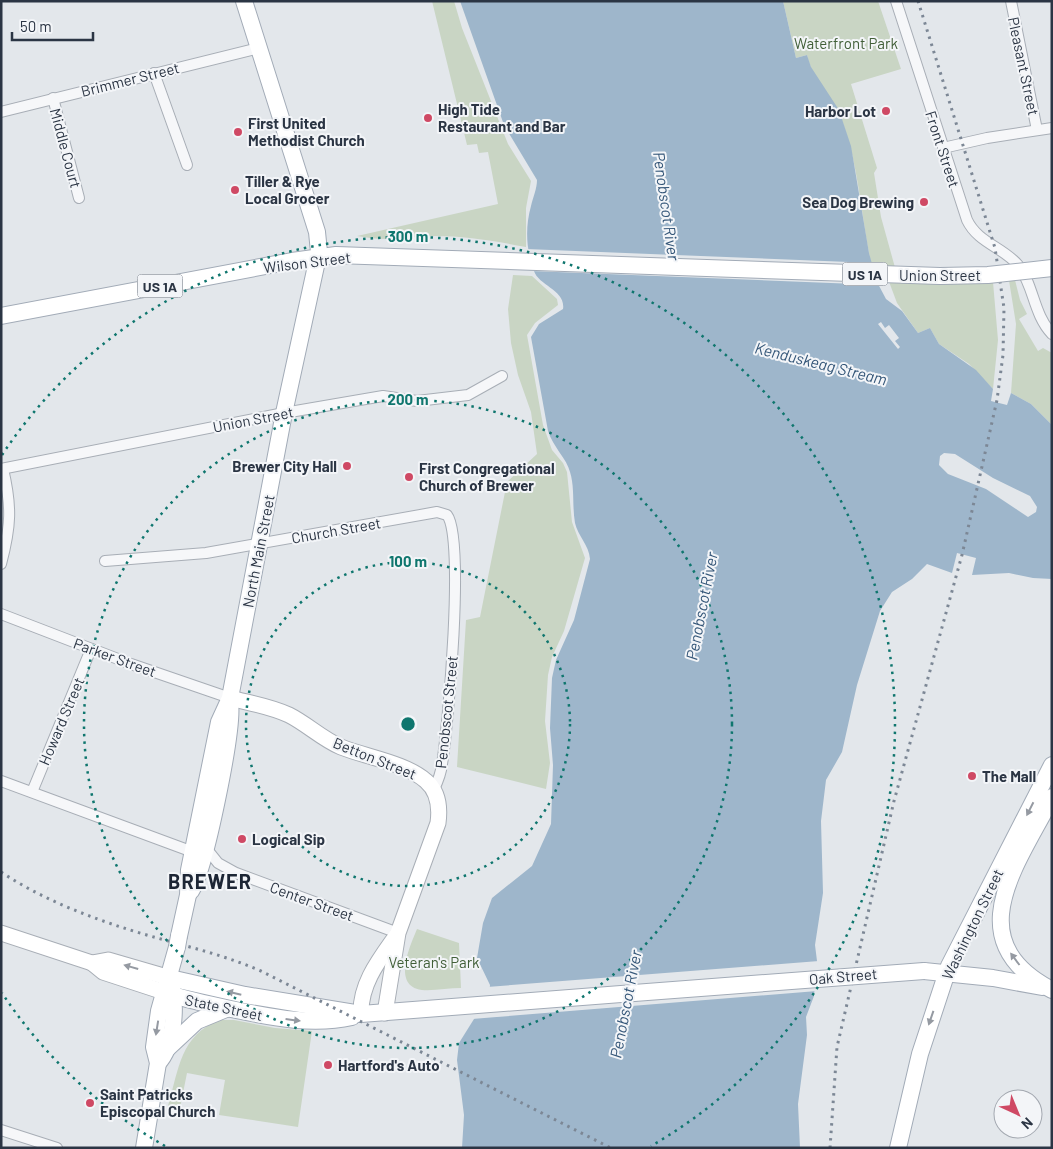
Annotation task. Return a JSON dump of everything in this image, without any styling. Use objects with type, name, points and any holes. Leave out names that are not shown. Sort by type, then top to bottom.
[{"type":"main road","name":"North Main Street","points":[[158,1063],[154,1047],[169,989],[188,895],[188,876],[199,850],[219,722],[230,698],[284,413],[318,257],[318,236],[244,1]]},
{"type":"main road","name":"Wilson Street","points":[[1,316],[318,257],[344,255],[678,266]]},
{"type":"main road","name":"Union Street","points":[[678,266],[940,276],[995,275],[1052,269]]},
{"type":"main road","name":"Washington Street","points":[[898,1148],[920,1054],[947,972],[1052,765]]},
{"type":"main road","name":"Washington Street","points":[[1052,798],[1010,876],[1001,899],[1000,914],[1003,936],[1013,957],[1027,973],[1052,990]]},
{"type":"main road","name":"Oak Street","points":[[634,993],[924,971],[994,978],[1052,990]]},
{"type":"main road","name":"North Main Street","points":[[144,1148],[158,1063],[167,1049],[169,989]]},
{"type":"main road","name":"State Street","points":[[169,989],[228,1008],[281,1018],[316,1021],[337,1020],[361,1014],[634,993]]},
{"type":"main road","name":"State Street","points":[[169,989],[245,995],[361,1014]]},
{"type":"main road","points":[[167,1049],[197,1021],[228,1008]]},
{"type":"street","name":"Front Street","points":[[896,1],[964,213],[972,230],[981,239],[1011,259],[1024,274]]},
{"type":"street","name":"Pleasant Street","points":[[1011,1],[1037,130]]},
{"type":"street","name":"Brimmer Street","points":[[1,112],[259,48]]},
{"type":"street","points":[[154,73],[186,165]]},
{"type":"street","name":"Middle Court","points":[[53,98],[79,198]]},
{"type":"street","points":[[943,148],[1052,128]]},
{"type":"street","points":[[1052,269],[1024,274],[1038,315],[1052,334]]},
{"type":"street","name":"Union Street","points":[[2,469],[284,413],[383,396],[417,401],[468,395],[502,376]]},
{"type":"street","points":[[1,564],[10,532],[10,500],[2,469]]},
{"type":"street","name":"Church Street","points":[[105,562],[191,555],[437,512],[447,515]]},
{"type":"street","name":"Penobscot Street","points":[[398,933],[438,823],[439,808],[434,790],[442,764],[452,672],[456,569],[452,524],[447,515]]},
{"type":"street","name":"Parker Street","points":[[1,614],[91,649],[230,698]]},
{"type":"street","name":"Howard Street","points":[[32,792],[91,649]]},
{"type":"street","name":"Betton Street","points":[[230,698],[264,706],[288,715],[340,746],[414,773],[426,780],[434,790]]},
{"type":"street","name":"Center Street","points":[[1,781],[199,850],[236,873],[398,933]]},
{"type":"street","name":"State Street","points":[[1,932],[92,963],[108,960],[169,989]]},
{"type":"street","points":[[385,1012],[398,933]]},
{"type":"street","points":[[361,1014],[362,998],[368,981],[376,965],[398,933]]},
{"type":"street","points":[[1,1130],[57,1148]]},
{"type":"green space","points":[[432,1],[454,1],[462,28],[508,144],[531,181],[526,208],[526,247],[457,237],[434,236],[387,239],[357,236],[498,204],[488,152],[479,153],[477,144],[467,145]]},
{"type":"green space","name":"Waterfront Park","points":[[783,1],[878,1],[901,69],[851,84],[877,168],[874,173],[881,217],[899,282],[993,282],[998,340],[993,389],[969,364],[939,344],[930,328],[918,333],[897,303],[882,263],[871,263],[853,157],[843,123],[835,105],[818,81],[807,55],[796,58]]},
{"type":"green space","points":[[1007,268],[1013,280],[1015,280],[1020,300],[1027,314],[1019,319],[1038,351],[1043,348],[1052,353],[1052,425],[1031,404],[1011,393],[1016,324]]},
{"type":"green space","points":[[513,275],[532,276],[557,299],[558,305],[535,323],[527,335],[543,425],[552,450],[563,463],[567,472],[572,522],[585,558],[564,631],[552,657],[548,675],[545,721],[550,763],[546,789],[457,767],[466,620],[480,617],[507,482],[537,454],[531,412],[518,375],[511,343],[508,309]]},
{"type":"green space","name":"Veteran's Park","points":[[417,929],[459,943],[461,988],[422,990],[413,987],[407,981],[405,973],[406,964]]},
{"type":"green space","points":[[220,1020],[234,1020],[275,1028],[312,1031],[298,1127],[219,1115],[225,1080],[187,1073],[180,1108],[168,1106],[179,1066],[189,1044],[207,1026]]},
{"type":"water","points":[[460,1],[783,1],[796,58],[807,55],[811,67],[839,110],[851,146],[869,253],[877,282],[886,299],[902,311],[918,333],[930,328],[939,344],[976,370],[993,389],[991,401],[1007,405],[1011,393],[1031,404],[1052,425],[1052,579],[1033,578],[1009,573],[972,575],[976,558],[957,553],[952,573],[927,564],[912,579],[892,592],[880,611],[857,685],[842,752],[826,780],[821,821],[823,893],[815,945],[817,961],[814,996],[806,1017],[807,1035],[798,1104],[800,1148],[462,1148],[464,1115],[457,1060],[459,1043],[489,995],[490,985],[477,958],[483,923],[492,898],[532,866],[551,824],[553,765],[550,728],[552,678],[556,660],[574,620],[590,559],[588,549],[575,523],[570,472],[548,431],[531,337],[539,324],[563,309],[563,303],[560,297],[541,281],[534,271],[529,255],[527,230],[537,180],[504,125]],"holes":[[[944,453],[955,454],[993,478],[1030,496],[1037,507],[1036,512],[1028,517],[986,489],[948,474],[939,465],[940,456]]]},
{"type":"pier","points":[[526,249],[874,263],[881,285],[531,271]]},
{"type":"pier","points":[[881,322],[885,328],[889,325],[899,338],[895,341],[900,347],[898,349],[878,324]]},
{"type":"pier","points":[[819,961],[817,991],[472,1019],[487,994],[487,987]]},
{"type":"railway","points":[[830,1148],[837,1047],[894,801],[962,555],[997,400],[1003,355],[1004,308],[995,248],[918,1]]},
{"type":"railway","points":[[1,872],[47,898],[97,919],[212,953],[261,971],[611,1148]]},
{"type":"place","name":"Harbor Lot","points":[[886,111]]},
{"type":"place","name":"High Tide Restaurant and Bar","points":[[428,118]]},
{"type":"place","name":"First United Methodist Church","points":[[238,132]]},
{"type":"place","name":"Tiller & Rye Local Grocer","points":[[235,190]]},
{"type":"place","name":"Sea Dog Brewing","points":[[924,202]]},
{"type":"place","name":"Brewer City Hall","points":[[347,466]]},
{"type":"place","name":"First Congregational Church of Brewer","points":[[409,477]]},
{"type":"place","name":"The Mall","points":[[972,776]]},
{"type":"place","name":"Logical Sip","points":[[242,839]]},
{"type":"place","name":"Hartford's Auto","points":[[328,1065]]},
{"type":"place","name":"Saint Patricks Episcopal Church","points":[[90,1103]]},
{"type":"district","name":"BREWER","points":[[210,881]]},
{"type":"water label","name":"Penobscot River","points":[[667,206]]},
{"type":"water label","name":"Kenduskeag Stream","points":[[821,363]]},
{"type":"water label","name":"Penobscot River","points":[[701,606]]},
{"type":"water label","name":"Penobscot River","points":[[625,1004]]}]
